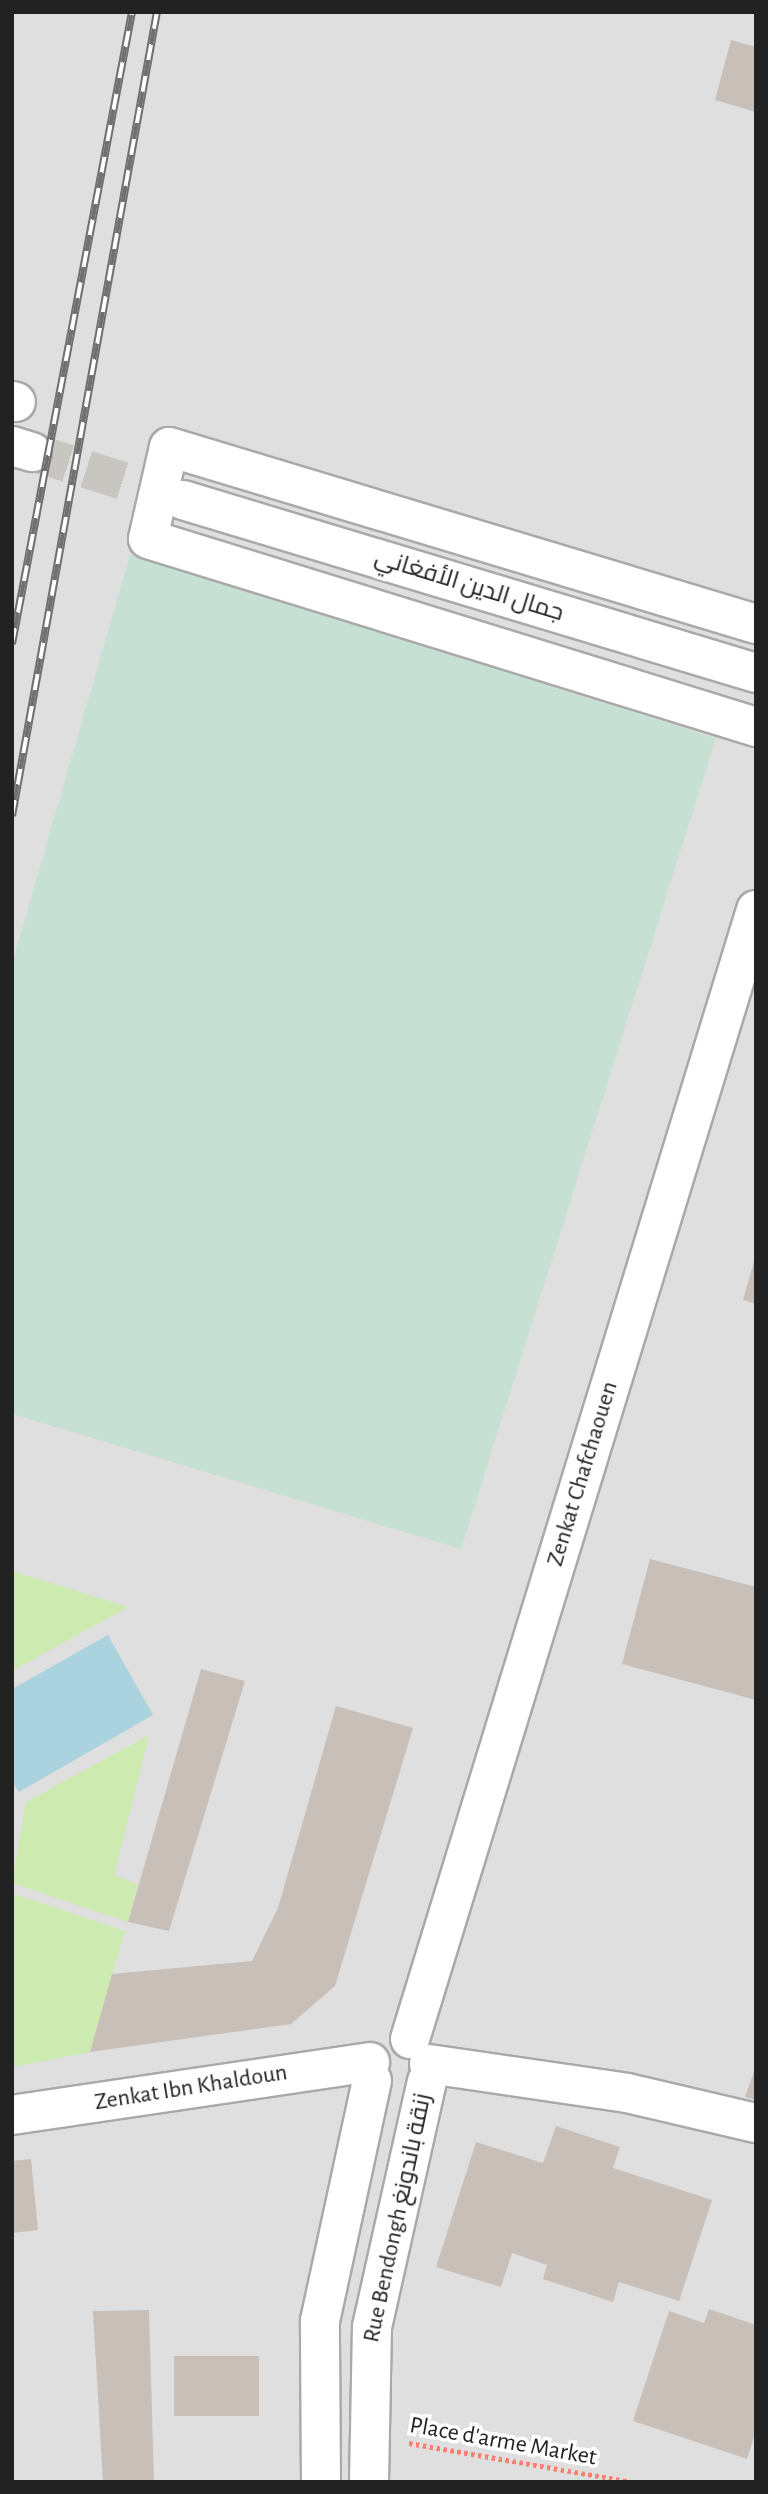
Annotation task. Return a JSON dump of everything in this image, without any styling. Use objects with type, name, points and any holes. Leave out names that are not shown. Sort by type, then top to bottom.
[{"type":"street","points":[[756,624],[169,447],[148,539],[756,727]]},
{"type":"street","name":"جمال الدين الأفغاني","points":[[183,500],[756,673]]},
{"type":"street","name":"Zenkat Chafchaouen","points":[[422,2061],[756,910]]},
{"type":"street","points":[[321,2482],[320,2321],[371,2071],[381,2044],[422,2061],[627,2093],[756,2123]]},
{"type":"street","points":[[371,2071],[394,2098],[413,2095],[422,2061]]},
{"type":"street","name":"Rue Bendongh زنقة باندونغ","points":[[369,2482],[367,2436],[372,2327],[422,2061]]},
{"type":"street","name":"Zenkat Ibn Khaldoun","points":[[12,2115],[371,2071]]},
{"type":"path","name":"Place d'arme Market","points":[[367,2436],[632,2482]]},
{"type":"shaded area","points":[[12,12],[756,12],[756,2482],[12,2482]]},
{"type":"green space","points":[[130,555],[716,738],[461,1549],[12,1414],[14,957]]},
{"type":"green space","points":[[12,1571],[128,1607],[12,1671]]},
{"type":"green space","points":[[149,1735],[114,1875],[138,1885],[128,1922],[12,1883],[26,1802]]},
{"type":"green space","points":[[12,1893],[125,1931],[90,2052],[12,2067]]},
{"type":"water","points":[[108,1635],[153,1715],[19,1792],[12,1781],[12,1689]]},
{"type":"building","points":[[731,40],[756,47],[756,112],[715,100]]},
{"type":"building","points":[[756,1258],[756,1304],[743,1300]]},
{"type":"building","points":[[650,1559],[756,1587],[756,1700],[622,1664]]},
{"type":"building","points":[[201,1669],[245,1681],[169,1931],[128,1922]]},
{"type":"building","points":[[336,1706],[413,1728],[335,1986],[291,2024],[90,2052],[112,1974],[252,1961],[278,1908]]},
{"type":"building","points":[[756,2069],[756,2100],[745,2097]]},
{"type":"building","points":[[556,2126],[620,2147],[613,2168],[712,2200],[679,2301],[619,2282],[613,2302],[543,2279],[547,2265],[512,2253],[501,2287],[436,2267],[476,2142],[543,2163]]},
{"type":"building","points":[[31,2159],[38,2230],[12,2233],[12,2161]]},
{"type":"building","points":[[709,2309],[756,2325],[756,2431],[747,2459],[633,2421],[669,2311],[704,2323]]},
{"type":"building","points":[[149,2310],[154,2482],[103,2482],[93,2311]]},
{"type":"building","points":[[174,2356],[259,2356],[259,2416],[174,2416]]},
{"type":"tunnel","points":[[32,452],[183,500]]},
{"type":"railway","points":[[12,644],[132,12]]},
{"type":"railway","points":[[12,816],[157,12]]}]
